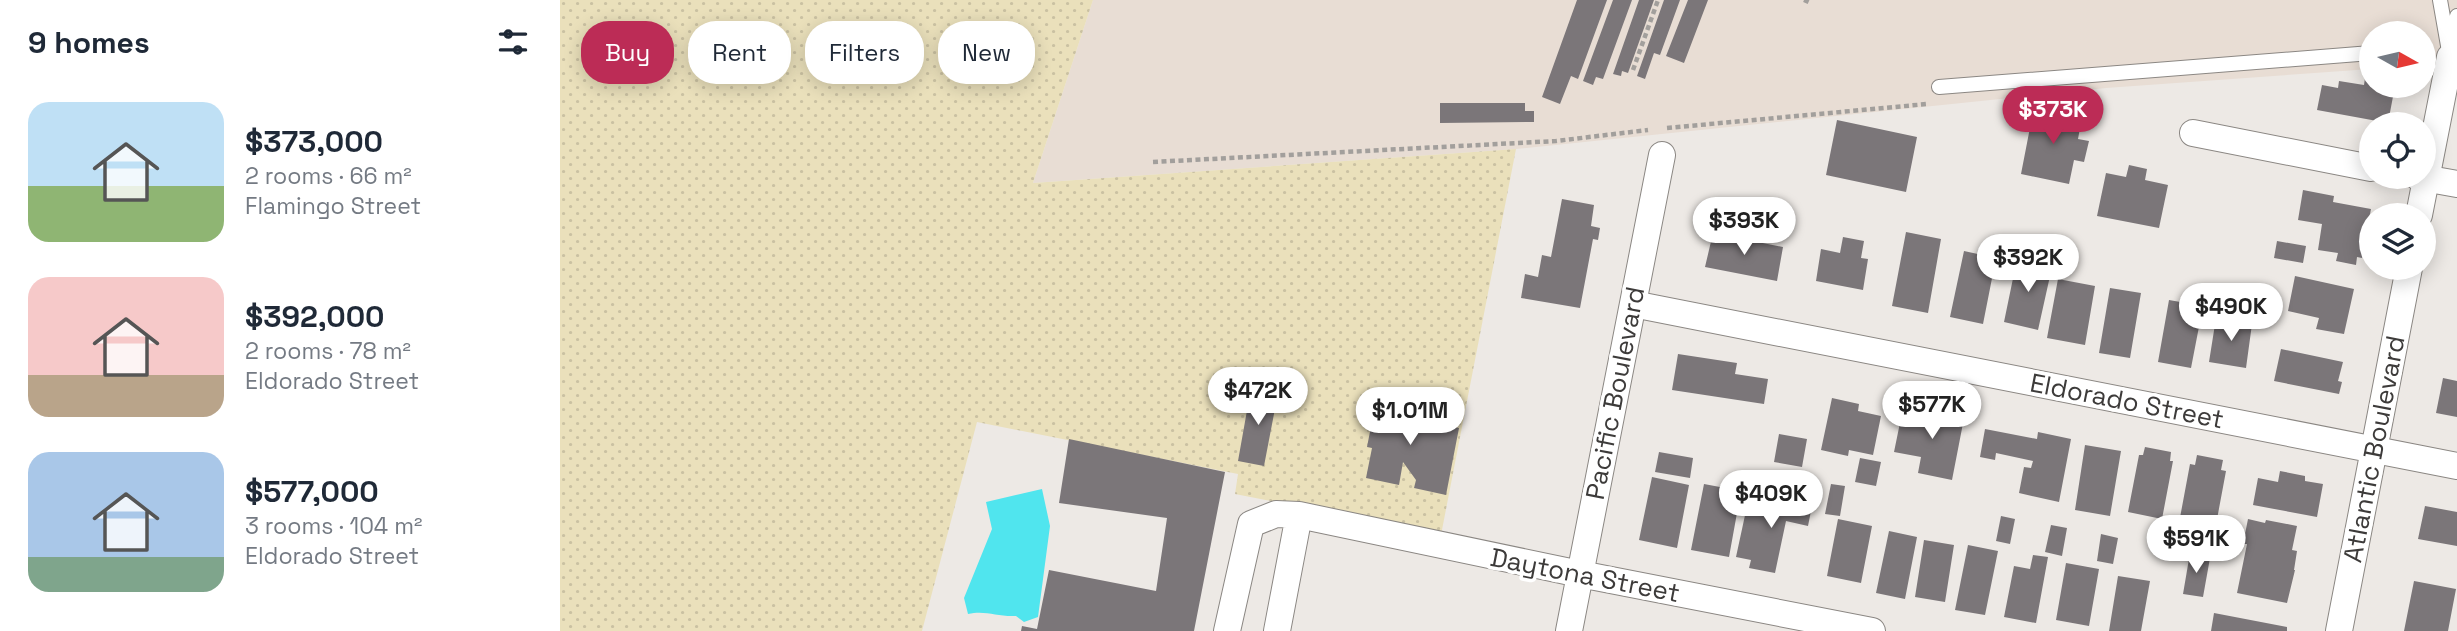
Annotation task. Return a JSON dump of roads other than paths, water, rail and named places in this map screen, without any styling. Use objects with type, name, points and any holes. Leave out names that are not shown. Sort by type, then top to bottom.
[{"type":"street","points":[[2436,118],[2450,57]]},
{"type":"street","points":[[2193,133],[2359,166]]},
{"type":"street","name":"Pacific Boulevard","points":[[1569,631],[1662,155]]},
{"type":"street","points":[[2436,180],[2457,184]]},
{"type":"street","name":"Atlantic Boulevard","points":[[2339,631],[2407,280]]},
{"type":"street","name":"Eldorado Street","points":[[1633,304],[2457,466]]},
{"type":"street","name":"Daytona Street","points":[[1227,631],[1251,524],[1276,514],[1299,515],[1872,631]]},
{"type":"street","points":[[1277,631],[1299,515]]},
{"type":"lane","points":[[2440,0],[2450,57]]},
{"type":"lane","points":[[2450,57],[2457,16]]},
{"type":"lane","points":[[1939,87],[2359,53]]},
{"type":"water","points":[[1042,489],[1050,526],[1038,617],[1024,622],[1016,616],[968,614],[964,598],[992,529],[986,502]]}]
